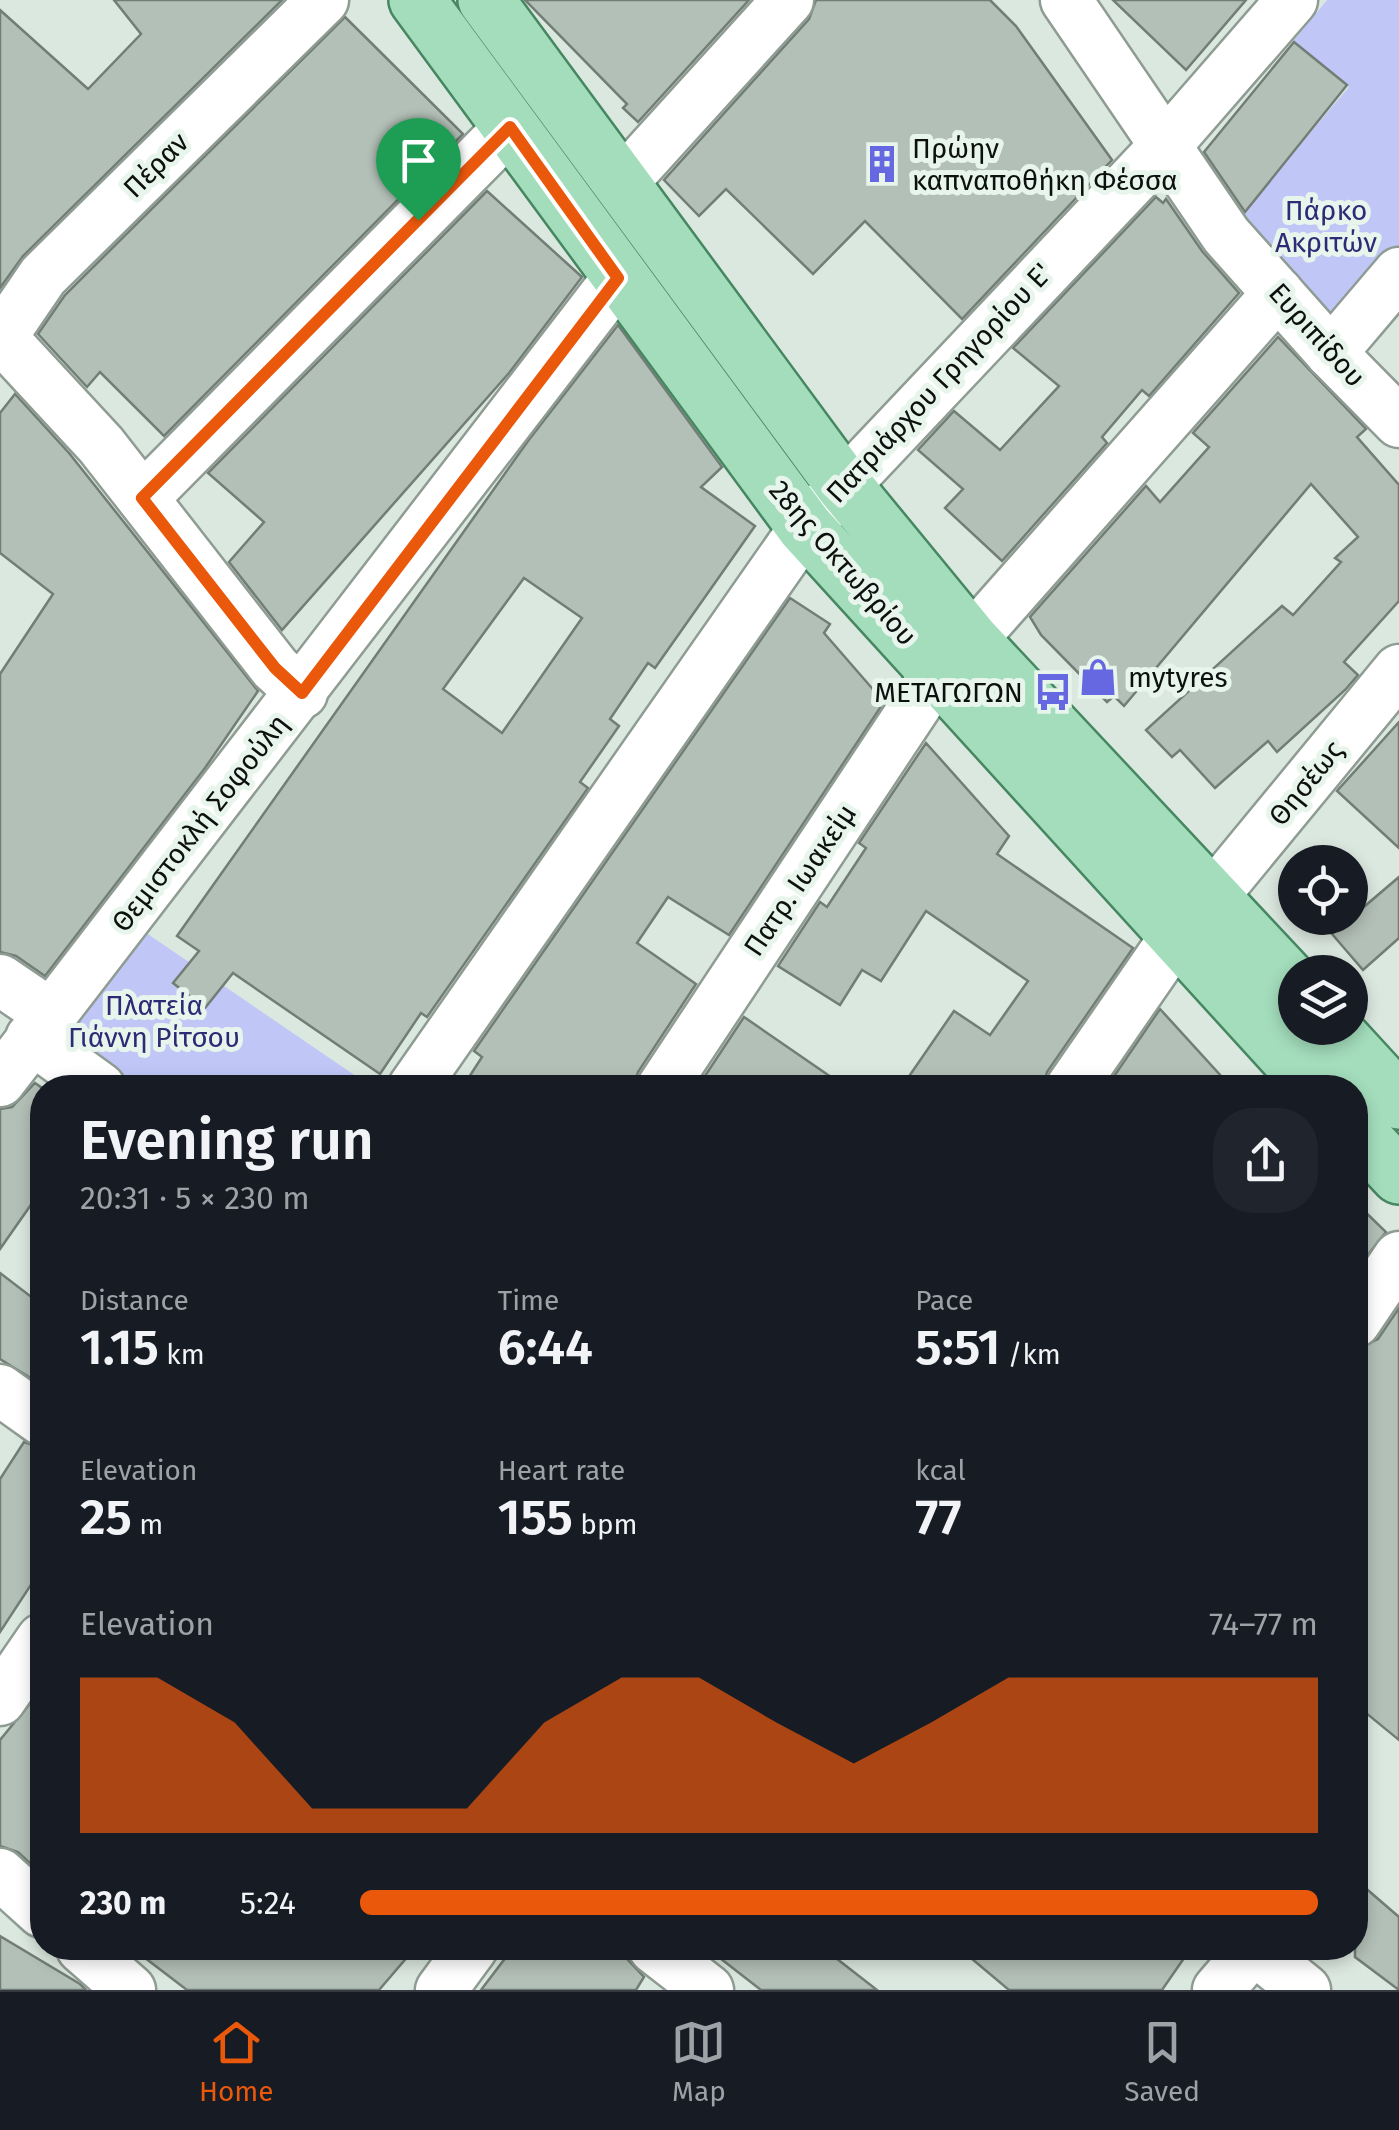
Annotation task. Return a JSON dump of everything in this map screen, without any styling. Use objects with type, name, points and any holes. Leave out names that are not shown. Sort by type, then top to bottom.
[{"type":"main road","name":"28ης Οκτωβρίου","points":[[416,0],[805,527],[954,656],[1213,896],[1278,967]]},
{"type":"main road","name":"28ης Οκτωβρίου","points":[[493,3],[620,184],[842,483],[954,656],[1176,936],[1304,1075]]},
{"type":"main road","points":[[1348,1045],[1399,1101]]},
{"type":"main road","points":[[1368,1143],[1399,1176]]},
{"type":"street","name":"Πέραν","points":[[0,338],[44,276],[324,0]]},
{"type":"street","points":[[620,184],[788,0]]},
{"type":"street","name":"Ευριπίδου","points":[[1066,0],[1226,235],[1331,354],[1399,422]]},
{"type":"street","name":"Πατριάρχου Γρηγορίου Ε'","points":[[422,1075],[805,527],[842,483],[1165,146],[1292,0]]},
{"type":"street","points":[[142,498],[510,127]]},
{"type":"street","points":[[1331,354],[1399,273]]},
{"type":"street","name":"Θεμιστοκλή Σοφούλη","points":[[0,1081],[618,278]]},
{"type":"street","name":"Πατρ. Ιωακείμ","points":[[671,1075],[954,656],[1278,293]]},
{"type":"street","points":[[0,338],[101,444],[275,668],[302,693]]},
{"type":"street","name":"Θησέως","points":[[1213,896],[1399,670]]},
{"type":"street","points":[[1080,1075],[1176,936]]},
{"type":"street","points":[[0,980],[88,1075]]},
{"type":"street","points":[[1368,1303],[1399,1257]]},
{"type":"street","points":[[0,1390],[30,1411]]},
{"type":"street","points":[[0,1700],[30,1656]]},
{"type":"street","points":[[0,1874],[30,1901]]},
{"type":"street","points":[[96,1960],[130,1990]]},
{"type":"street","points":[[441,1990],[463,1960]]},
{"type":"street","points":[[669,1960],[708,1990]]},
{"type":"street","points":[[1218,1990],[1243,1960]]},
{"type":"street","points":[[1268,1960],[1305,1990]]},
{"type":"green space","name":"Πάρκο Ακριτών","points":[[1327,0],[1399,0],[1399,260],[1330,343],[1228,229],[1349,87],[1293,41]]},
{"type":"green space","name":"Πλατεία Γιάννη Ρίτσου","points":[[136,926],[354,1075],[94,1075],[53,1047]]},
{"type":"building","points":[[114,0],[282,0],[23,256],[0,288],[0,10],[88,89],[141,34]]},
{"type":"building","points":[[525,0],[749,0],[638,122],[623,108],[627,104]]},
{"type":"building","name":"Πρώην καπναποθήκη Φέσσα","points":[[816,0],[990,0],[1016,26],[1112,160],[962,319],[865,221],[813,274],[726,189],[699,216],[664,180],[809,19]]},
{"type":"building","points":[[1113,0],[1246,0],[1186,70]]},
{"type":"building","points":[[345,17],[463,134],[164,436],[100,372],[87,387],[38,334],[65,295]]},
{"type":"building","points":[[1294,42],[1347,85],[1245,212],[1204,152]]},
{"type":"building","points":[[487,191],[582,277],[509,373],[282,630],[229,562],[264,522],[208,473]]},
{"type":"building","points":[[1156,197],[1163,203],[1166,199],[1202,251],[1239,293],[1149,396],[1142,390],[1102,437],[1107,443],[1002,561],[945,508],[963,489],[918,450],[954,411],[1000,450],[1059,386],[1013,348]]},
{"type":"building","points":[[618,325],[722,467],[701,487],[755,526],[655,668],[648,663],[610,719],[619,726],[580,782],[588,788],[427,1017],[421,1013],[380,1074],[233,973],[205,1008],[173,983],[199,951],[177,936],[528,441]],"holes":[[[524,578],[582,618],[502,733],[443,689]]]},
{"type":"building","points":[[1278,337],[1366,429],[1357,437],[1399,485],[1399,601],[1344,662],[1358,675],[1345,690],[1277,752],[1268,741],[1215,788],[1180,750],[1172,757],[1146,730],[1282,606],[1293,615],[1341,562],[1335,558],[1358,537],[1311,484],[1124,706],[1114,696],[1107,702],[1041,635],[1030,617],[1146,486],[1160,502],[1209,447],[1193,433]]},
{"type":"building","points":[[15,394],[69,453],[258,691],[205,768],[45,976],[16,956],[0,952],[0,674],[53,594],[0,553],[0,413]]},
{"type":"building","points":[[790,598],[830,624],[824,633],[884,702],[729,935],[668,897],[637,943],[696,984],[637,1075],[470,1075],[482,1057],[474,1051]]},
{"type":"building","points":[[1399,722],[1399,848],[1337,791]]},
{"type":"building","points":[[926,743],[1009,836],[997,854],[1133,948],[1046,1075],[910,1075],[954,1011],[990,1035],[1028,981],[926,911],[881,981],[862,970],[840,1005],[778,966],[820,902],[827,907],[866,848],[859,843]]},
{"type":"building","points":[[1399,877],[1399,938],[1368,966],[1368,955],[1350,955],[1333,935],[1368,935],[1368,903]]},
{"type":"building","points":[[1160,1009],[1220,1075],[1115,1075]]},
{"type":"building","points":[[744,1017],[828,1075],[706,1075]]},
{"type":"building","points":[[30,1088],[30,1206],[0,1249],[0,1109],[12,1107]]},
{"type":"building","points":[[1368,1215],[1386,1232],[1368,1255]]},
{"type":"building","points":[[0,1273],[30,1296],[30,1378],[0,1359]]},
{"type":"building","points":[[1399,1308],[1399,1740],[1368,1715],[1368,1344],[1378,1339]]},
{"type":"building","points":[[24,1442],[30,1444],[30,1586],[0,1632],[0,1479]]},
{"type":"building","points":[[30,1704],[30,1863],[18,1852],[0,1846],[0,1740]]},
{"type":"building","points":[[1368,1890],[1399,1917],[1399,1990],[1359,1960],[1368,1960]]},
{"type":"building","points":[[0,1936],[30,1954],[30,1960],[40,1960],[86,1990],[0,1990]]},
{"type":"building","points":[[148,1960],[405,1960],[379,1990],[187,1990]]},
{"type":"building","points":[[504,1960],[628,1960],[644,1977],[636,1990],[481,1990]]},
{"type":"building","points":[[722,1960],[838,1960],[877,1990],[761,1990]]},
{"type":"building","points":[[973,1960],[1183,1960],[1162,1990],[1009,1990]]},
{"type":"place","name":"Πρώην καπναποθήκη Φέσσα","points":[[882,164]]},
{"type":"place","name":"mytyres","points":[[1098,677]]},
{"type":"place","name":"ΜΕΤΑΓΩΓΩΝ","points":[[1053,692]]},
{"type":"route","points":[[510,127],[618,278],[302,693],[275,668],[142,498],[418,220],[510,127]]}]
